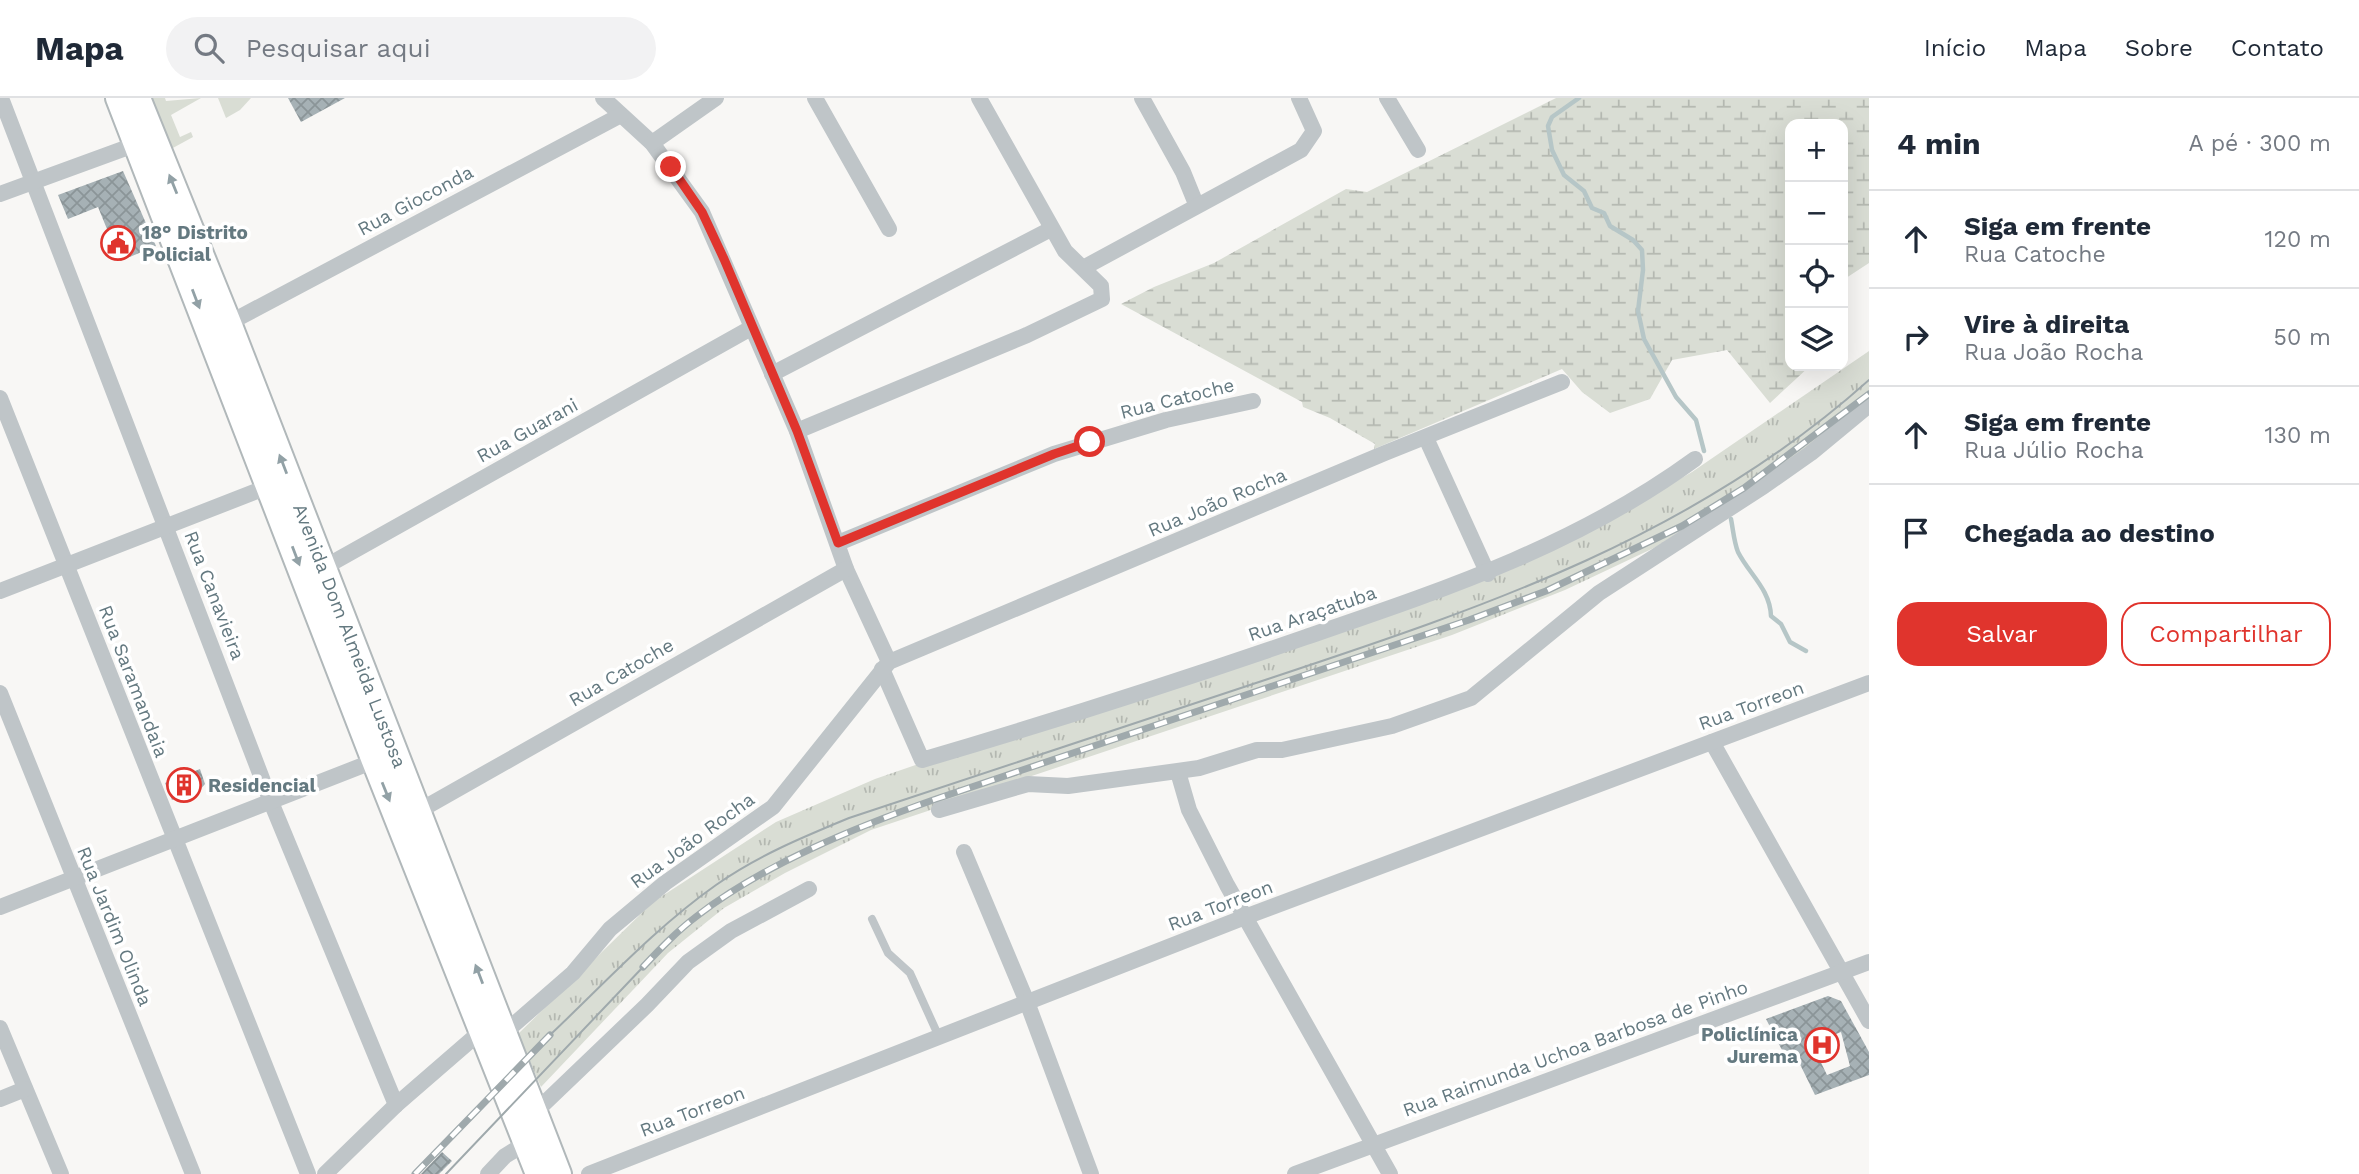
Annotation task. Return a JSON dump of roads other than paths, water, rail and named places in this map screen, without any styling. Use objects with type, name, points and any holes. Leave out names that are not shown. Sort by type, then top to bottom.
[{"type":"main road","name":"Avenida Dom Almeida Lustosa","points":[[118,98],[145,141],[229,323],[417,812],[531,1128],[559,1174]]},
{"type":"main road","name":"Avenida Dom Almeida Lustosa","points":[[138,98],[145,141],[270,486],[374,761],[494,1028]]},
{"type":"main road","name":"Avenida Dom Almeida Lustosa","points":[[531,1128],[538,1174]]},
{"type":"street","name":"Rua Canavieira","points":[[1,98],[271,802],[396,1105]]},
{"type":"street","points":[[603,98],[652,143],[702,212],[797,431],[846,569],[885,666]]},
{"type":"street","points":[[652,143],[716,98]]},
{"type":"street","points":[[815,98],[889,229]]},
{"type":"street","points":[[797,431],[1098,302],[1103,295],[1101,286],[1065,251],[1051,229],[979,98]]},
{"type":"street","points":[[1142,98],[1196,204]]},
{"type":"street","points":[[1083,268],[1196,204],[1288,159],[1308,143],[1313,135],[1313,125],[1299,98]]},
{"type":"street","points":[[1387,98],[1418,150]]},
{"type":"street","name":"Rua Gioconda","points":[[229,323],[621,115]]},
{"type":"street","points":[[0,194],[145,141]]},
{"type":"street","points":[[772,374],[1051,229]]},
{"type":"street","name":"Rua Guarani","points":[[323,568],[751,328]]},
{"type":"street","name":"Rua João Rocha","points":[[325,1174],[396,1105],[494,1028],[573,973],[610,929],[637,906],[773,807],[885,666],[1562,382]]},
{"type":"street","name":"Rua Saramandaia","points":[[0,398],[173,840],[308,1174]]},
{"type":"street","name":"Rua Catoche","points":[[838,543],[1054,454],[1166,420],[1253,401]]},
{"type":"street","points":[[939,810],[1028,784],[1068,786],[1178,772],[1257,750],[1282,750],[1392,726],[1471,698],[1599,593],[1764,486],[1819,447],[1869,405]]},
{"type":"street","points":[[1426,438],[1488,574]]},
{"type":"street","name":"Rua Araçatuba","points":[[885,666],[922,760],[1176,681],[1488,574],[1656,487],[1695,459]]},
{"type":"street","points":[[0,591],[270,486]]},
{"type":"street","name":"Rua Catoche","points":[[417,812],[846,569]]},
{"type":"street","name":"Rua Torreon","points":[[589,1174],[1245,917],[1869,683]]},
{"type":"street","name":"Rua Jardim Olinda","points":[[0,693],[193,1174]]},
{"type":"street","points":[[1712,742],[1869,1021]]},
{"type":"street","points":[[0,907],[374,761]]},
{"type":"street","points":[[1178,772],[1189,810],[1245,917],[1390,1174]]},
{"type":"street","points":[[964,852],[1027,1002],[1091,1174]]},
{"type":"street","points":[[488,1174],[688,962],[732,931],[809,889]]},
{"type":"street","name":"Rua Raimunda Uchoa Barbosa de Pinho","points":[[1295,1174],[1869,962]]},
{"type":"street","points":[[0,1028],[61,1174]]},
{"type":"street","points":[[0,1099],[25,1089]]},
{"type":"lane","points":[[872,919],[888,953],[910,973],[939,1037]]},
{"type":"waterway","points":[[1579,98],[1552,117],[1548,126],[1552,150],[1564,175],[1584,191],[1592,208],[1604,213],[1610,226],[1633,240],[1642,250],[1643,270],[1638,311],[1644,339],[1676,397],[1696,420],[1704,451]]},
{"type":"waterway","points":[[1731,519],[1738,552],[1763,590],[1771,616],[1781,624],[1790,642],[1806,651]]},
{"type":"tram line","points":[[550,1035],[651,938],[694,902],[748,865],[781,848],[849,818],[1352,651],[1510,593],[1661,524],[1733,482],[1802,435],[1869,380]]},
{"type":"tram line","points":[[446,1174],[643,967]]},
{"type":"railway","points":[[643,967],[683,928],[723,897],[812,848],[874,822],[1469,620],[1546,591],[1682,526],[1744,488],[1869,394]]},
{"type":"railway","points":[[415,1174],[550,1035]]},
{"type":"place","name":"18° Distrito Policial","points":[[118,243]]},
{"type":"place","name":"Residencial","points":[[184,785]]},
{"type":"place","name":"Policlínica Jurema","points":[[1822,1045]]}]
